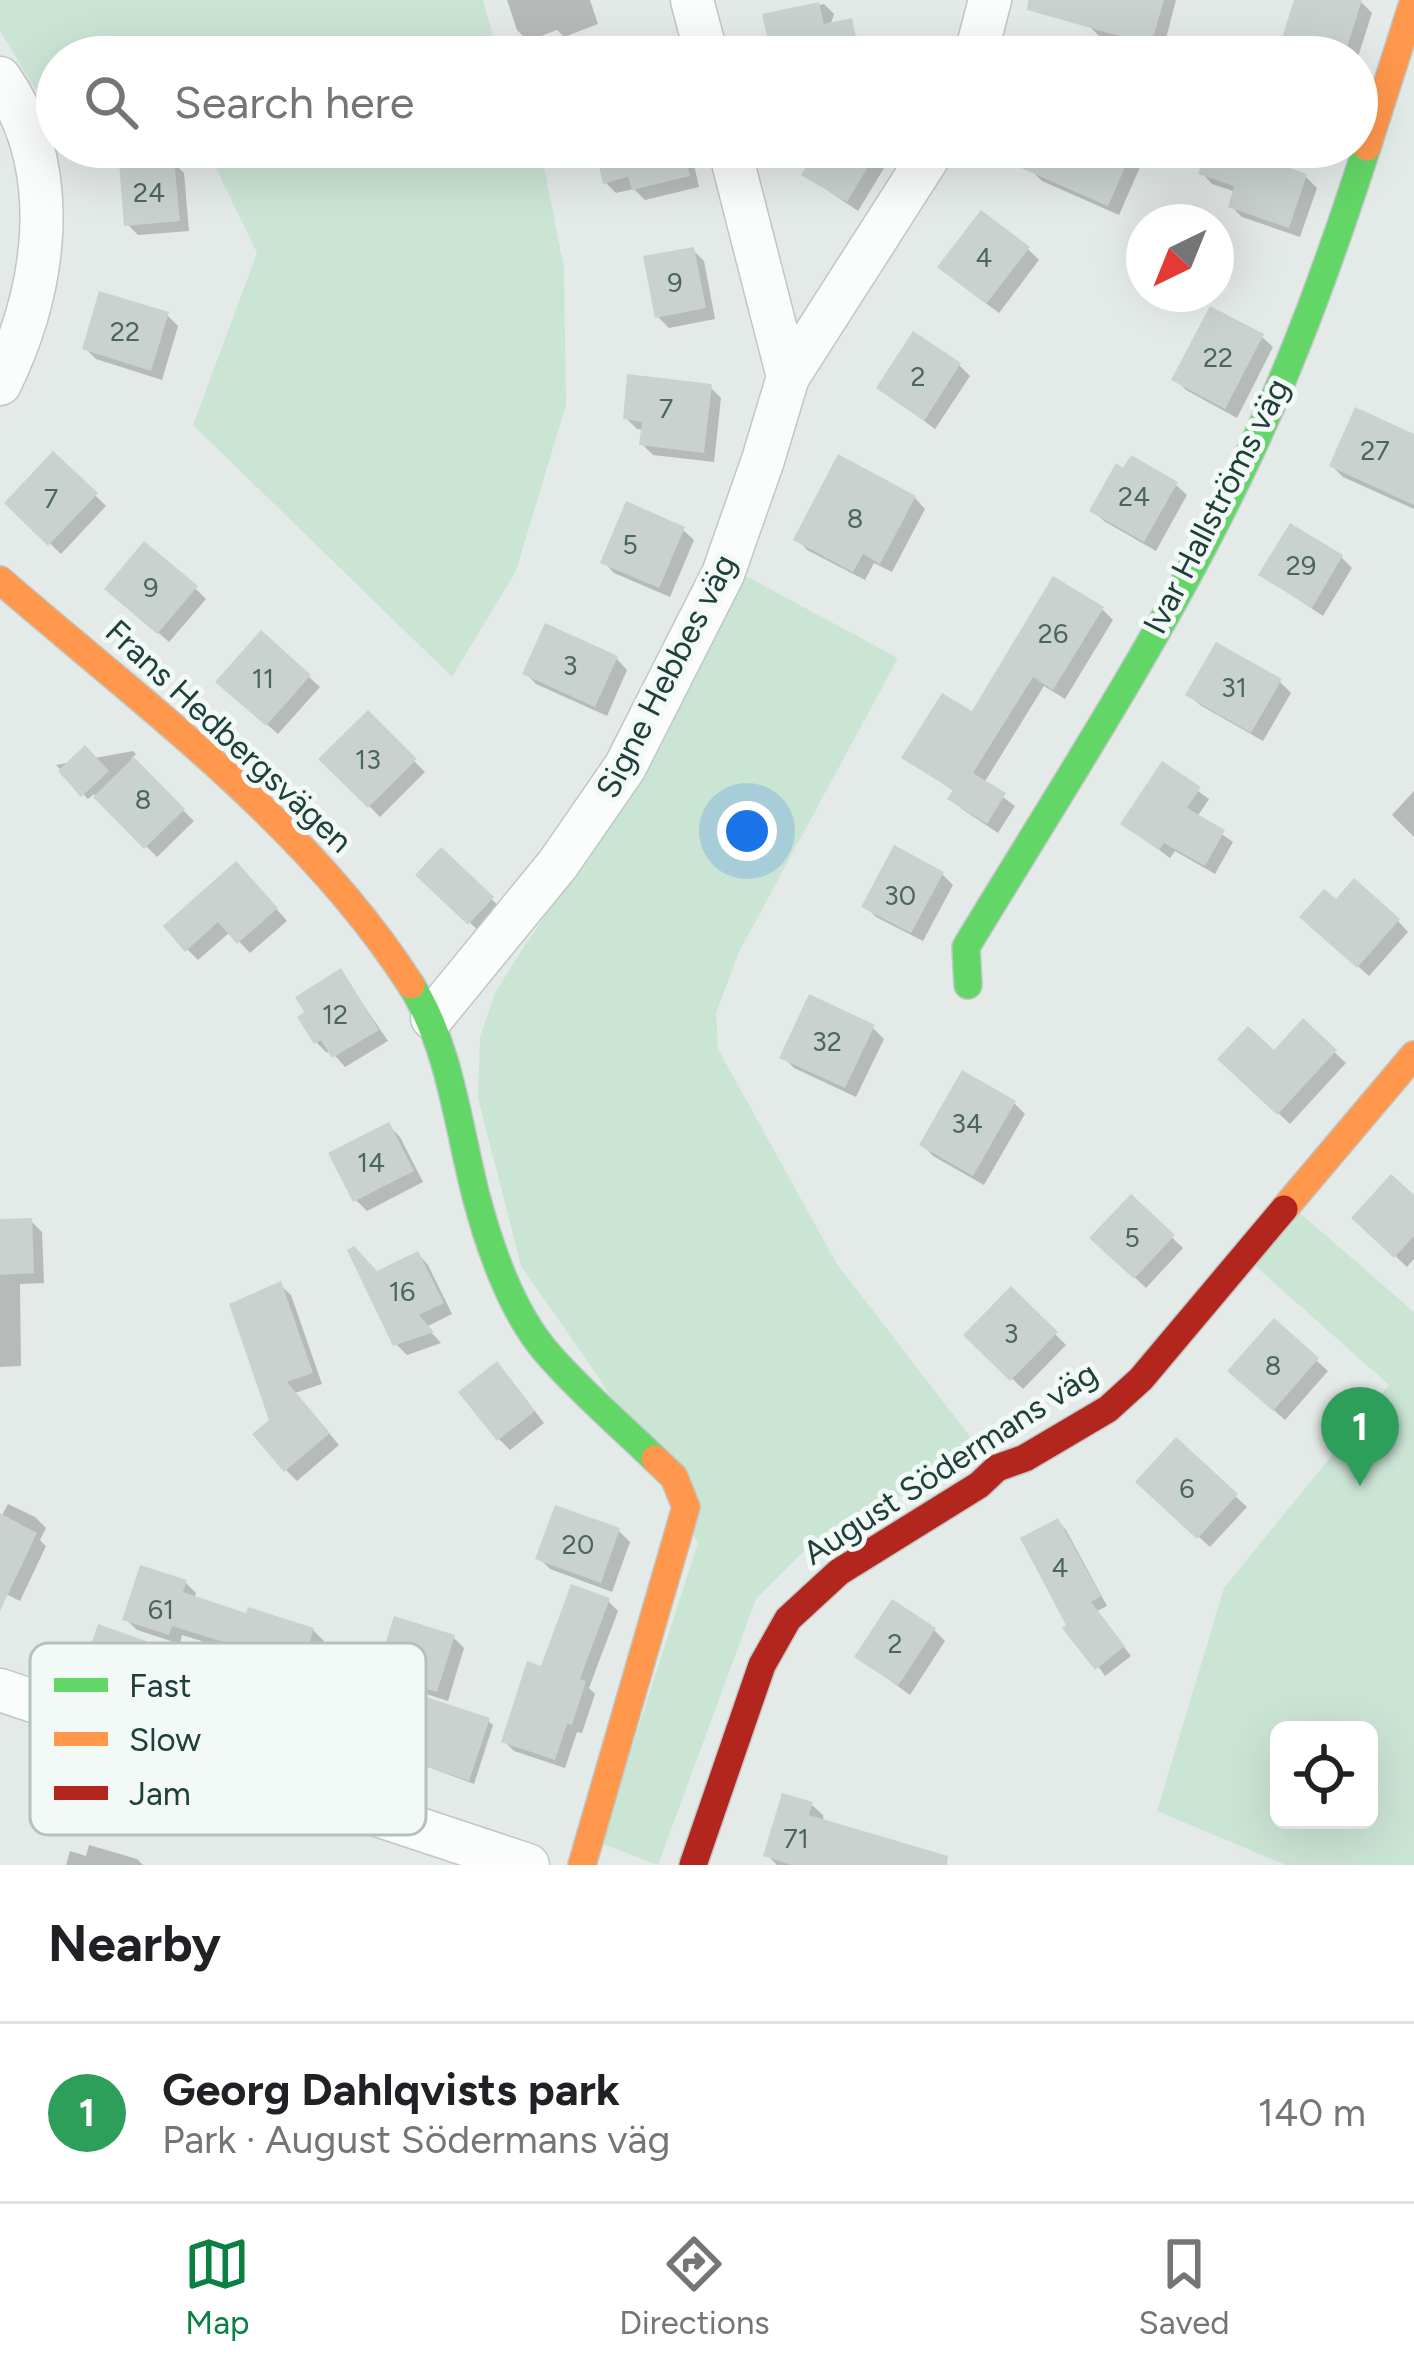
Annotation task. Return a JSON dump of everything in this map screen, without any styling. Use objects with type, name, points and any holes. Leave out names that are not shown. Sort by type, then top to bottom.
[{"type":"street","points":[[692,0],[701,36]]},
{"type":"street","points":[[981,36],[990,0]]},
{"type":"street","name":"Ivar Hallströms väg","points":[[1378,108],[1414,0]]},
{"type":"street","points":[[0,78],[27,122],[40,192],[42,240],[38,282],[27,320],[0,385]]},
{"type":"street","points":[[735,168],[788,377]]},
{"type":"street","points":[[788,377],[922,168]]},
{"type":"street","name":"Ivar Hallströms väg","points":[[968,985],[966,946],[1159,622],[1245,465],[1313,304],[1358,168]]},
{"type":"street","name":"Signe Hebbes väg","points":[[432,1018],[558,864],[625,767],[723,574],[788,377]]},
{"type":"street","name":"Frans Hedbergsvägen","points":[[0,580],[166,720],[328,874],[393,957],[432,1018],[478,1202],[497,1260],[521,1311],[545,1353],[674,1477],[686,1507],[681,1534],[582,1865]]},
{"type":"street","name":"August Södermans väg","points":[[693,1865],[762,1665],[788,1619],[838,1573],[917,1520],[979,1485],[997,1468],[1025,1458],[1108,1409],[1141,1379],[1414,1055]]},
{"type":"street","points":[[0,1690],[30,1700]]},
{"type":"street","points":[[426,1832],[524,1865]]},
{"type":"green space","points":[[0,0],[483,0],[493,36],[36,36],[36,90],[0,31]]},
{"type":"green space","points":[[216,168],[544,168],[564,268],[566,405],[516,571],[452,677],[193,425],[257,253]]},
{"type":"green space","points":[[744,575],[898,658],[739,952],[716,1013],[718,1049],[837,1264],[978,1447],[942,1474],[813,1542],[756,1599],[658,1865],[601,1843],[698,1543],[597,1375],[521,1266],[478,1098],[480,1037],[495,993],[523,948],[660,748]]},
{"type":"green space","points":[[1300,1213],[1414,1312],[1414,1865],[1286,1865],[1157,1811],[1224,1588],[1389,1385],[1254,1265]]},
{"type":"building","points":[[1028,0],[1164,0],[1154,36],[1119,36],[1027,10]]},
{"type":"building","points":[[1294,0],[1362,0],[1351,36],[1283,36]]},
{"type":"building","points":[[819,2],[824,24],[852,18],[856,36],[767,36],[762,14]]},
{"type":"building","points":[[119,168],[175,168],[180,221],[124,226]]},
{"type":"building","points":[[600,168],[688,168],[690,176],[632,190],[628,177],[603,184]]},
{"type":"building","points":[[805,168],[867,168],[847,202],[801,175]]},
{"type":"building","points":[[1021,168],[1125,168],[1108,206]]},
{"type":"building","points":[[1200,168],[1290,168],[1307,174],[1289,228],[1234,209],[1234,204],[1229,204],[1234,186],[1198,174]]},
{"type":"building","points":[[981,210],[1030,247],[986,304],[937,267]]},
{"type":"building","points":[[694,247],[706,308],[655,318],[643,256]]},
{"type":"building","points":[[99,291],[169,312],[151,371],[82,349]]},
{"type":"building","points":[[1207,312],[1222,312],[1264,334],[1225,409],[1171,380]]},
{"type":"building","points":[[913,331],[961,363],[924,421],[876,388]]},
{"type":"building","points":[[627,374],[712,384],[704,453],[639,445],[642,422],[623,419]]},
{"type":"building","points":[[1355,407],[1414,434],[1414,505],[1329,466]]},
{"type":"building","points":[[53,451],[98,493],[48,546],[4,503]]},
{"type":"building","points":[[838,454],[916,496],[880,564],[863,554],[853,572],[793,540]]},
{"type":"building","points":[[1131,455],[1178,482],[1144,542],[1089,511],[1116,463],[1123,468]]},
{"type":"building","points":[[626,501],[685,527],[659,588],[600,563]]},
{"type":"building","points":[[1290,523],[1343,555],[1312,608],[1258,575]]},
{"type":"building","points":[[144,541],[198,586],[157,634],[104,589]]},
{"type":"building","points":[[1053,576],[1104,607],[1053,690],[1033,677],[973,773],[1006,793],[987,824],[947,799],[953,790],[901,758],[942,693],[972,711]]},
{"type":"building","points":[[545,623],[618,656],[595,707],[522,674]]},
{"type":"building","points":[[261,630],[311,675],[266,726],[215,682]]},
{"type":"building","points":[[1216,642],[1282,679],[1251,733],[1185,695]]},
{"type":"building","points":[[368,710],[417,759],[368,808],[318,759]]},
{"type":"building","points":[[85,745],[109,771],[81,797],[58,771]]},
{"type":"building","points":[[134,757],[185,809],[144,849],[93,797]]},
{"type":"building","points":[[1162,761],[1201,787],[1187,808],[1225,830],[1205,866],[1164,843],[1159,850],[1120,824]]},
{"type":"building","points":[[894,845],[944,872],[911,933],[861,907]]},
{"type":"building","points":[[441,847],[494,897],[468,925],[415,875]]},
{"type":"building","points":[[236,861],[278,908],[237,944],[218,922],[185,952],[163,926]]},
{"type":"building","points":[[1354,878],[1400,919],[1357,968],[1299,917],[1324,889],[1336,899]]},
{"type":"building","points":[[341,968],[379,1030],[332,1058],[321,1040],[314,1044],[297,1017],[304,1012],[295,997]]},
{"type":"building","points":[[809,994],[875,1025],[845,1088],[779,1058]]},
{"type":"building","points":[[1303,1018],[1337,1050],[1277,1115],[1217,1059],[1248,1026],[1274,1050]]},
{"type":"building","points":[[962,1070],[1016,1101],[973,1176],[919,1145]]},
{"type":"building","points":[[389,1122],[414,1171],[353,1202],[328,1153]]},
{"type":"building","points":[[1391,1174],[1414,1195],[1414,1236],[1394,1258],[1351,1218]]},
{"type":"building","points":[[1131,1194],[1175,1235],[1134,1279],[1089,1238]]},
{"type":"building","points":[[32,1218],[34,1273],[0,1275],[0,1219]]},
{"type":"building","points":[[354,1246],[377,1271],[418,1251],[444,1303],[419,1315],[434,1332],[393,1346],[347,1250]]},
{"type":"building","points":[[281,1281],[313,1373],[287,1382],[330,1433],[284,1472],[252,1434],[269,1420],[229,1304]]},
{"type":"building","points":[[1011,1286],[1058,1332],[1010,1381],[963,1335]]},
{"type":"building","points":[[1274,1318],[1319,1358],[1273,1411],[1227,1371]]},
{"type":"building","points":[[497,1361],[535,1411],[497,1441],[458,1392]]},
{"type":"building","points":[[1176,1437],[1238,1494],[1197,1539],[1135,1482]]},
{"type":"building","points":[[555,1505],[620,1528],[601,1583],[535,1559]]},
{"type":"building","points":[[0,1513],[37,1533],[0,1611]]},
{"type":"building","points":[[1058,1518],[1101,1596],[1091,1602],[1125,1646],[1095,1670],[1062,1628],[1066,1625],[1020,1538]]},
{"type":"building","points":[[140,1565],[187,1580],[183,1592],[314,1628],[309,1643],[226,1643],[172,1626],[169,1635],[122,1620]]},
{"type":"building","points":[[571,1584],[610,1598],[580,1679],[586,1681],[572,1725],[567,1724],[555,1760],[501,1742],[527,1661],[541,1666]]},
{"type":"building","points":[[892,1599],[936,1628],[898,1686],[854,1657]]},
{"type":"building","points":[[394,1616],[455,1635],[437,1692],[426,1688],[426,1643],[386,1643]]},
{"type":"building","points":[[98,1624],[146,1641],[145,1643],[91,1643]]},
{"type":"building","points":[[426,1697],[490,1718],[469,1781],[426,1767]]},
{"type":"building","points":[[782,1793],[813,1802],[809,1815],[948,1856],[947,1865],[791,1865],[763,1856]]},
{"type":"traffic: fast","points":[[968,985],[966,947],[1147,648],[1245,463],[1311,307],[1360,168]]},
{"type":"traffic: fast","points":[[411,985],[444,1060],[482,1216],[513,1301],[549,1355],[655,1459]]},
{"type":"traffic: slow","points":[[1378,113],[1414,0]]},
{"type":"traffic: slow","points":[[0,580],[166,720],[273,819],[370,926],[411,985]]},
{"type":"traffic: slow","points":[[1284,1209],[1414,1055]]},
{"type":"traffic: slow","points":[[582,1865],[686,1507],[674,1477],[655,1459]]},
{"type":"traffic: jam","points":[[693,1865],[762,1665],[788,1619],[839,1572],[979,1485],[997,1468],[1025,1458],[1108,1409],[1141,1379],[1284,1209]]},
{"type":"place","name":"Georg Dahlqvists park","points":[[1360,1486]]}]
